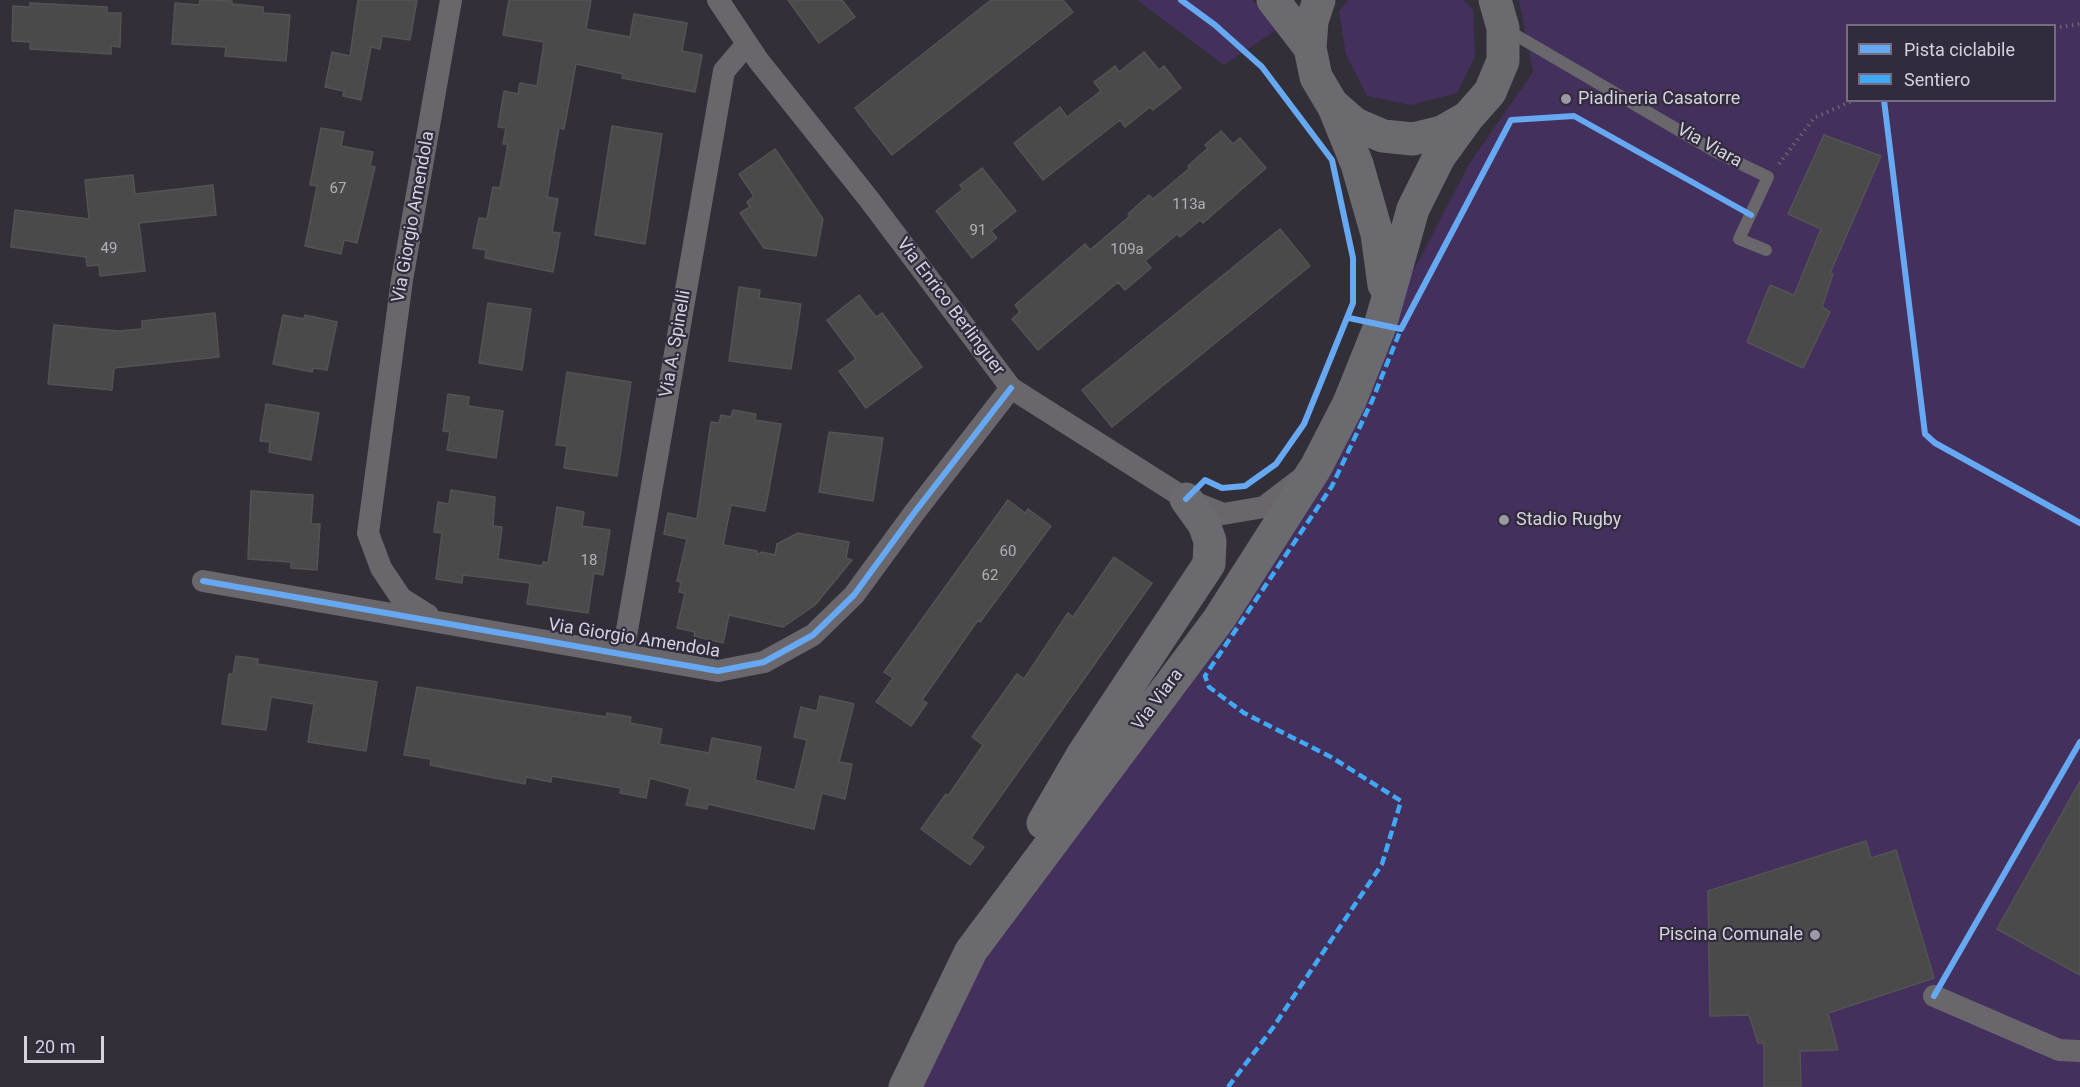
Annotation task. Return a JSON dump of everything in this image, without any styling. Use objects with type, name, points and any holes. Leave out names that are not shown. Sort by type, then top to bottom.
[{"type":"main road","points":[[1273,0],[1310,48]]},
{"type":"main road","points":[[1319,0],[1312,21],[1310,48],[1317,78],[1332,104],[1355,124],[1383,136],[1413,139],[1442,132],[1468,117],[1490,92],[1503,61],[1499,14]]},
{"type":"main road","name":"Via Viara","points":[[1332,104],[1357,164],[1374,224],[1386,299]]},
{"type":"main road","name":"Via Viara","points":[[905,1087],[971,951],[1219,620],[1317,467],[1349,403],[1380,326],[1413,209],[1439,157],[1468,117]]},
{"type":"main road","points":[[1036,862],[1034,838],[1083,754],[1209,564],[1210,540],[1204,524],[1186,499]]},
{"type":"street","name":"Via Giorgio Amendola","points":[[437,621],[401,598],[381,568],[368,533],[402,280],[451,0]]},
{"type":"street","name":"Via Enrico Berlinguer","points":[[718,0],[747,44],[1011,388],[1186,499],[1223,514],[1264,507],[1317,467]]},
{"type":"street","name":"Via A. Spinelli","points":[[623,653],[724,71],[747,44]]},
{"type":"street","name":"Via Giorgio Amendola","points":[[203,581],[718,671],[764,663],[813,634],[854,595],[1011,388]]},
{"type":"street","points":[[1934,996],[2059,1050],[2080,1051]]},
{"type":"lane","name":"Via Viara","points":[[1499,14],[1716,152],[1768,177]]},
{"type":"lane","points":[[1766,250],[1739,239],[1768,177]]},
{"type":"path","points":[[2056,28],[2080,24]]},
{"type":"path","points":[[1768,177],[1814,118],[1850,102]]},
{"type":"shaded area","points":[[1137,0],[1252,0],[1282,26],[1224,65]]},
{"type":"shaded area","points":[[1348,0],[1464,0],[1473,10],[1475,56],[1457,93],[1411,105],[1367,96],[1346,55],[1339,11]]},
{"type":"shaded area","points":[[1519,0],[2080,0],[2080,1087],[916,1087],[971,951],[1209,635],[1211,600],[1310,470],[1469,164],[1533,72]]},
{"type":"building","points":[[200,0],[232,1],[232,4],[263,7],[263,13],[290,15],[286,61],[225,56],[226,47],[172,44],[175,3],[199,5]]},
{"type":"building","points":[[358,0],[417,0],[410,40],[382,36],[380,49],[371,47],[361,100],[343,96],[344,91],[325,87],[332,52],[350,56]]},
{"type":"building","points":[[509,0],[591,0],[586,29],[630,37],[634,14],[687,23],[682,51],[702,55],[695,92],[622,78],[623,74],[576,64],[564,129],[559,128],[547,197],[558,199],[552,232],[560,233],[553,272],[485,258],[486,250],[473,248],[479,218],[487,219],[493,187],[500,188],[508,144],[503,144],[506,128],[498,127],[504,91],[518,94],[520,83],[537,86],[544,42],[503,35]]},
{"type":"building","points":[[788,0],[842,0],[855,17],[819,43]]},
{"type":"building","points":[[991,0],[1063,0],[1073,12],[892,155],[855,108]]},
{"type":"building","points":[[30,3],[107,7],[107,13],[121,13],[120,47],[111,46],[111,54],[30,49],[30,42],[12,41],[13,6],[30,7]]},
{"type":"building","points":[[1144,52],[1159,70],[1164,66],[1181,88],[1153,110],[1150,107],[1125,127],[1120,120],[1043,180],[1014,143],[1060,107],[1067,117],[1101,91],[1094,82],[1115,66],[1119,72]]},
{"type":"building","points":[[612,126],[662,134],[645,244],[595,235]]},
{"type":"building","points":[[321,128],[344,132],[341,146],[373,152],[370,166],[375,167],[357,243],[344,240],[341,254],[305,246],[317,186],[310,185]]},
{"type":"building","points":[[1221,131],[1233,144],[1240,138],[1266,168],[1203,223],[1200,220],[1180,237],[1177,234],[1145,261],[1151,268],[1125,290],[1118,282],[1038,350],[1012,319],[1020,312],[1015,305],[1085,244],[1090,250],[1130,216],[1128,214],[1149,195],[1153,199],[1190,168],[1188,166],[1208,148],[1205,145]]},
{"type":"building","points":[[1824,135],[1881,156],[1830,273],[1833,274],[1822,307],[1830,312],[1803,368],[1747,342],[1770,285],[1794,295],[1821,229],[1788,214]]},
{"type":"building","points":[[775,149],[823,219],[816,256],[764,248],[740,213],[750,207],[747,202],[754,196],[739,174]]},
{"type":"building","points":[[982,168],[1016,211],[991,231],[997,238],[972,258],[936,211],[963,189],[960,185]]},
{"type":"building","points":[[133,175],[135,194],[213,185],[216,215],[139,223],[145,271],[100,276],[99,265],[87,266],[86,257],[11,247],[15,210],[89,219],[85,180]]},
{"type":"building","points":[[1280,229],[1310,266],[1112,427],[1082,390]]},
{"type":"building","points":[[739,287],[760,290],[759,298],[801,304],[791,369],[729,361]]},
{"type":"building","points":[[859,295],[876,317],[882,313],[922,367],[866,408],[839,371],[856,359],[827,320]]},
{"type":"building","points":[[488,303],[531,309],[522,370],[479,363]]},
{"type":"building","points":[[215,313],[219,357],[114,368],[112,390],[48,384],[54,325],[118,331],[142,329],[142,321]]},
{"type":"building","points":[[283,315],[304,319],[305,315],[337,322],[327,370],[313,368],[312,372],[273,364]]},
{"type":"building","points":[[567,372],[631,382],[617,476],[564,468],[567,446],[556,445]]},
{"type":"building","points":[[448,394],[469,397],[468,406],[503,411],[496,458],[447,450],[450,432],[443,431]]},
{"type":"building","points":[[266,404],[319,413],[311,460],[269,452],[270,442],[260,441]]},
{"type":"building","points":[[733,410],[756,414],[755,420],[781,424],[765,511],[731,505],[723,545],[757,551],[757,555],[762,552],[775,555],[777,544],[798,533],[849,542],[846,558],[852,560],[815,605],[783,627],[729,615],[723,643],[694,636],[695,632],[677,628],[685,593],[679,592],[681,582],[677,581],[687,539],[664,534],[668,513],[697,519],[711,422],[719,423],[721,415],[731,417]]},
{"type":"building","points":[[829,432],[883,438],[873,501],[819,492]]},
{"type":"building","points":[[451,490],[495,497],[493,526],[502,527],[498,559],[542,566],[543,562],[548,563],[557,507],[584,512],[582,526],[610,530],[603,575],[594,573],[588,613],[527,604],[530,583],[463,575],[462,583],[436,579],[442,533],[434,532],[438,502],[449,504]]},
{"type":"building","points":[[251,491],[313,495],[311,524],[320,524],[317,570],[291,568],[291,562],[248,559]]},
{"type":"building","points":[[1008,500],[1025,513],[1028,509],[1051,526],[980,622],[978,620],[922,700],[927,703],[911,726],[876,702],[893,678],[884,672]]},
{"type":"building","points":[[1114,557],[1152,583],[971,838],[984,847],[970,865],[921,829],[946,794],[948,796],[983,745],[972,737],[1017,674],[1024,679],[1068,613],[1073,617]]},
{"type":"building","points":[[236,656],[258,659],[257,664],[377,682],[366,751],[308,742],[314,704],[271,697],[266,730],[222,724],[229,674],[233,674]]},
{"type":"building","points":[[417,687],[606,717],[607,713],[631,717],[630,723],[662,729],[659,744],[709,753],[712,738],[761,747],[755,780],[795,790],[807,740],[794,737],[801,707],[817,711],[820,696],[854,704],[839,762],[852,764],[845,799],[822,793],[814,829],[708,804],[707,809],[686,805],[690,789],[650,778],[646,798],[620,793],[621,788],[552,776],[551,782],[526,777],[525,784],[430,765],[431,759],[404,755]]},
{"type":"building","points":[[2080,781],[2080,975],[1997,929]]},
{"type":"building","name":"Piscina Comunale","points":[[1866,841],[1871,858],[1896,850],[1934,978],[1828,1013],[1838,1050],[1800,1051],[1801,1087],[1764,1087],[1764,1043],[1758,1043],[1749,1015],[1710,1016],[1708,891]]},
{"type":"marked path","points":[[1228,1087],[1272,1029],[1382,864],[1401,801],[1331,757],[1244,713],[1209,687],[1205,676],[1332,486],[1372,401],[1401,329]]},
{"type":"cycle path","points":[[1181,0],[1215,25],[1262,67],[1332,160],[1353,258],[1353,303],[1304,424],[1276,464],[1245,486],[1222,488],[1205,480],[1186,499]]},
{"type":"cycle path","points":[[1884,102],[1925,434],[1935,443],[2080,523]]},
{"type":"cycle path","points":[[1349,318],[1401,329],[1511,120],[1574,116],[1751,215]]},
{"type":"cycle path","points":[[203,581],[718,671],[764,662],[813,635],[854,595],[1011,388]]},
{"type":"cycle path","points":[[1934,996],[2080,742]]},
{"type":"place","name":"Piadineria Casatorre","points":[[1566,99]]},
{"type":"place","name":"Stadio Rugby","points":[[1504,520]]},
{"type":"place","name":"Piscina Comunale","points":[[1815,935]]}]
